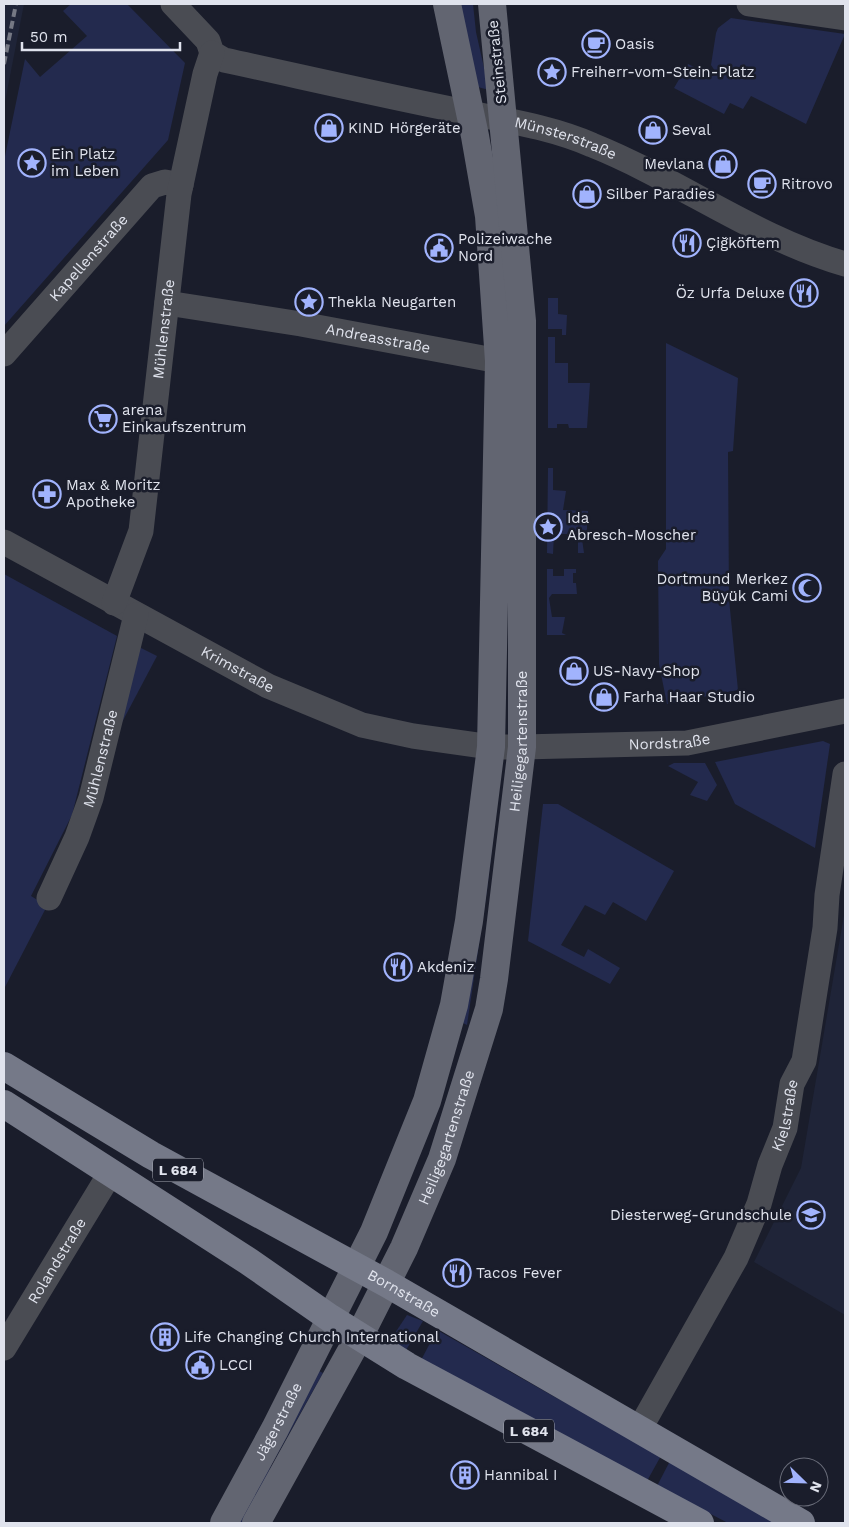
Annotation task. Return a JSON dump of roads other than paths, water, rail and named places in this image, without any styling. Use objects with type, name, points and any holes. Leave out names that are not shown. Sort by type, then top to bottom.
[{"type":"main road","points":[[447,4],[448,18],[470,113]]},
{"type":"main road","name":"Steinstraße","points":[[492,4],[504,119]]},
{"type":"main road","name":"Heiligegartenstraße","points":[[330,1318],[374,1232],[427,1101],[448,1032],[469,921],[490,747],[499,360],[489,216],[470,113]]},
{"type":"main road","name":"Heiligegartenstraße","points":[[359,1336],[386,1283],[442,1159],[489,1009],[522,747],[522,321],[504,119]]},
{"type":"main road","name":"Bornstraße","points":[[4,1066],[151,1156],[357,1266],[801,1523]]},
{"type":"main road","name":"L 684","points":[[4,1104],[248,1261],[330,1318],[407,1366],[700,1523]]},
{"type":"main road","name":"Jägerstraße","points":[[224,1523],[275,1429],[330,1318]]},
{"type":"main road","name":"Jägerstraße","points":[[256,1523],[359,1336]]},
{"type":"street","points":[[173,4],[208,41],[212,53]]},
{"type":"street","points":[[749,4],[845,18]]},
{"type":"street","name":"Münsterstraße","points":[[212,53],[224,60],[504,119],[591,144],[643,168],[761,230],[825,258],[845,264]]},
{"type":"street","name":"Mühlenstraße","points":[[114,603],[141,531],[181,185],[207,66],[212,53]]},
{"type":"street","name":"Kapellenstraße","points":[[4,354],[152,186],[165,182],[181,185]]},
{"type":"street","name":"Andreasstraße","points":[[167,303],[499,360]]},
{"type":"street","name":"Krimstraße","points":[[4,542],[268,686],[362,725],[413,736],[490,747]]},
{"type":"street","name":"Mühlenstraße","points":[[49,898],[77,837],[90,798],[136,615]]},
{"type":"street","name":"Nordstraße","points":[[490,747],[687,743],[845,711]]},
{"type":"street","name":"Kielstraße","points":[[639,1430],[736,1258],[755,1213],[770,1165],[785,1128],[792,1084],[804,1061],[845,774]]},
{"type":"street","name":"Rolandstraße","points":[[4,1348],[111,1172]]},
{"type":"railway","points":[[4,64],[16,4]]},
{"type":"place","name":"Oasis","points":[[596,44]]},
{"type":"place","name":"Freiherr-vom-Stein-Platz","points":[[552,72]]},
{"type":"place","name":"KIND Hörgeräte","points":[[329,128]]},
{"type":"place","name":"Seval","points":[[653,130]]},
{"type":"place","name":"Ein Platz im Leben","points":[[32,163]]},
{"type":"place","name":"Mevlana","points":[[723,164]]},
{"type":"place","name":"Ritrovo","points":[[762,184]]},
{"type":"place","name":"Silber Paradies","points":[[587,194]]},
{"type":"place","name":"Çiğköftem","points":[[687,243]]},
{"type":"place","name":"Polizeiwache Nord","points":[[439,248]]},
{"type":"place","name":"Öz Urfa Deluxe","points":[[804,293]]},
{"type":"place","name":"Thekla Neugarten","points":[[309,302]]},
{"type":"place","name":"arena Einkaufszentrum","points":[[103,419]]},
{"type":"place","name":"Max & Moritz Apotheke","points":[[47,494]]},
{"type":"place","name":"Ida Abresch-Moscher","points":[[548,527]]},
{"type":"place","name":"Dortmund Merkez Büyük Cami","points":[[807,588]]},
{"type":"place","name":"US-Navy-Shop","points":[[574,671]]},
{"type":"place","name":"Farha Haar Studio","points":[[604,697]]},
{"type":"place","name":"Akdeniz","points":[[398,967]]},
{"type":"place","name":"Diesterweg-Grundschule","points":[[811,1215]]},
{"type":"place","name":"Tacos Fever","points":[[457,1273]]},
{"type":"place","name":"Life Changing Church International","points":[[165,1337]]},
{"type":"place","name":"LCCI","points":[[200,1365]]},
{"type":"place","name":"Hannibal I","points":[[465,1475]]}]
